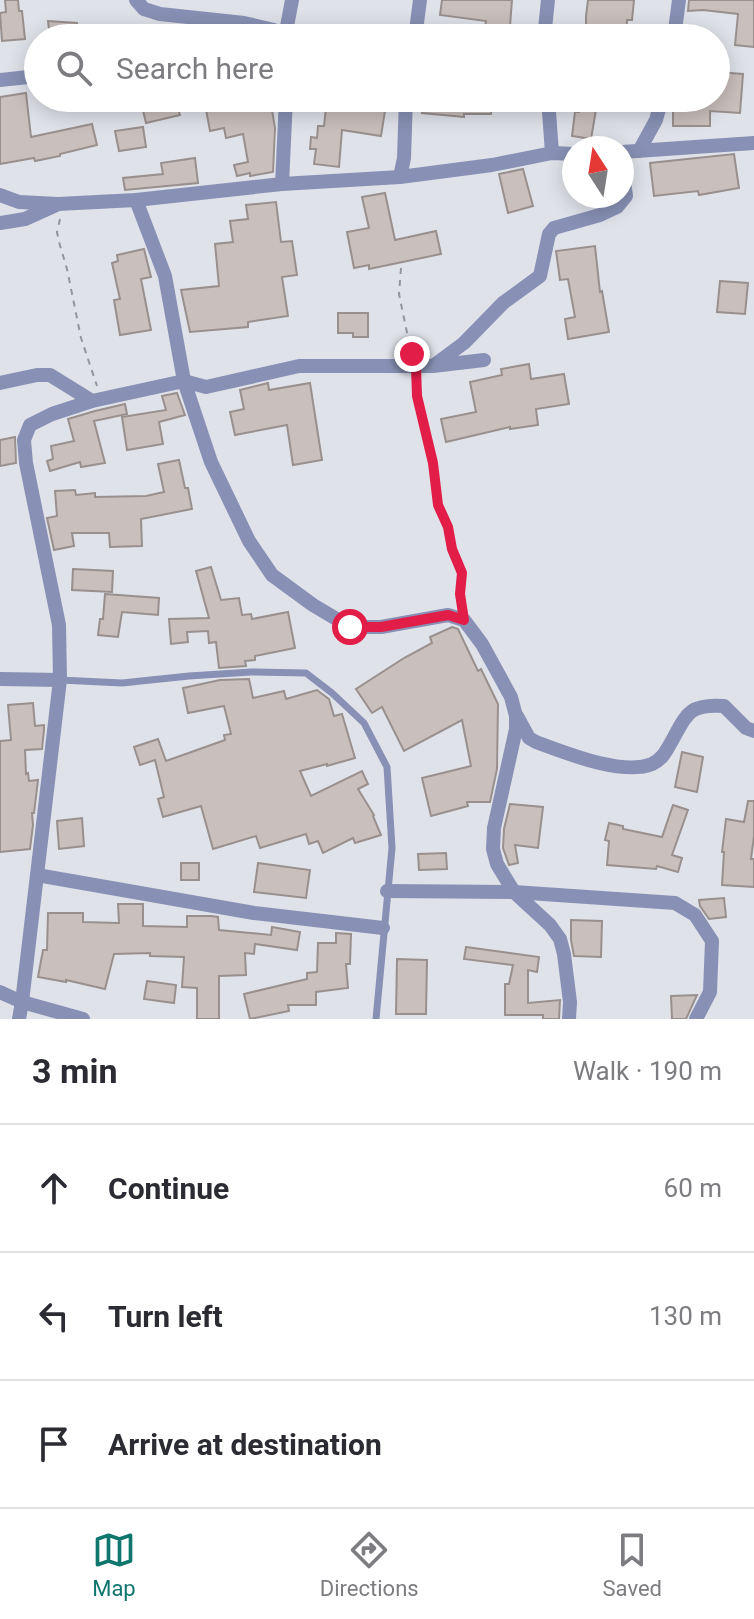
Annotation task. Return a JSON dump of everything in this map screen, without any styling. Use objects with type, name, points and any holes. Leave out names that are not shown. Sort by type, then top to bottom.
[{"type":"street","points":[[136,0],[144,9],[160,14],[248,24]]},
{"type":"street","points":[[287,24],[292,0]]},
{"type":"street","points":[[417,24],[420,0]]},
{"type":"street","points":[[545,24],[548,0]]},
{"type":"street","points":[[676,24],[679,0]]},
{"type":"street","points":[[0,80],[24,77]]},
{"type":"street","points":[[282,184],[285,112]]},
{"type":"street","points":[[400,177],[406,112]]},
{"type":"street","points":[[549,112],[552,153]]},
{"type":"street","points":[[639,151],[658,112]]},
{"type":"street","points":[[634,151],[754,143]]},
{"type":"street","points":[[0,195],[19,202],[58,204],[136,200],[282,184],[400,177],[562,153]]},
{"type":"street","points":[[136,200],[165,276],[184,381],[211,462],[249,541],[272,575],[350,627],[381,627],[448,615],[464,620],[482,644],[511,697],[516,729],[492,839],[497,864],[514,892],[550,925],[560,939],[569,990],[569,1019]]},
{"type":"street","points":[[0,223],[25,219],[58,204]]},
{"type":"street","points":[[433,366],[464,343],[503,303],[540,276],[549,234],[554,228],[615,208]]},
{"type":"street","points":[[19,1019],[60,680],[59,625],[26,463],[24,440],[30,425],[52,414],[96,400],[184,381],[206,387],[299,366],[416,367],[484,360]]},
{"type":"street","points":[[0,383],[50,375],[96,400]]},
{"type":"street","points":[[0,679],[60,680]]},
{"type":"street","points":[[516,716],[529,738],[536,742],[612,766],[639,767],[654,763],[663,756],[686,717],[694,709],[708,705],[724,706],[746,728],[754,731]]},
{"type":"street","points":[[37,875],[254,913],[383,928]]},
{"type":"street","points":[[387,891],[514,892],[675,903],[695,915],[712,941],[710,992],[696,1019]]},
{"type":"street","points":[[0,992],[22,1002],[83,1019]]},
{"type":"lane","points":[[60,680],[122,683],[251,672],[306,673],[364,723],[387,767],[392,848],[376,1019]]},
{"type":"path","points":[[58,204],[61,216],[57,232],[81,338],[95,378],[96,400]]},
{"type":"path","points":[[401,268],[400,303],[416,367],[417,396],[433,463],[438,505],[462,573],[460,594],[464,620]]},
{"type":"building","points":[[5,0],[18,0],[24,39],[2,41],[0,13],[6,12]]},
{"type":"building","points":[[442,0],[512,0],[510,24],[485,24],[486,21],[440,15]]},
{"type":"building","points":[[588,0],[634,0],[632,20],[627,20],[627,24],[586,24]]},
{"type":"building","points":[[689,0],[754,0],[754,47],[735,45],[738,14],[688,11]]},
{"type":"building","points":[[48,21],[77,24],[48,24]]},
{"type":"building","points":[[730,73],[743,74],[740,113],[725,112],[730,112]]},
{"type":"building","points":[[24,93],[24,112],[28,112],[31,137],[92,124],[97,145],[35,161],[34,158],[0,164],[0,97]]},
{"type":"building","points":[[143,112],[179,112],[180,115],[146,123]]},
{"type":"building","points":[[206,112],[272,112],[275,128],[273,172],[237,176],[234,165],[248,162],[243,134],[226,138],[224,128],[210,131]]},
{"type":"building","points":[[326,112],[385,112],[381,136],[342,130],[339,167],[314,164],[316,149],[310,149],[311,137],[317,138],[318,126],[324,126]]},
{"type":"building","points":[[575,112],[596,112],[592,136],[572,136]]},
{"type":"building","points":[[673,112],[710,112],[710,126],[673,126]]},
{"type":"building","points":[[422,113],[491,114],[464,114],[464,117]]},
{"type":"building","points":[[143,127],[146,147],[119,151],[115,131]]},
{"type":"building","points":[[734,154],[739,188],[699,195],[698,191],[654,196],[650,163]]},
{"type":"building","points":[[195,158],[198,183],[125,190],[123,178],[163,174],[161,163]]},
{"type":"building","points":[[523,169],[533,206],[508,213],[499,174]]},
{"type":"building","points":[[385,193],[395,240],[436,231],[441,254],[369,269],[369,265],[354,268],[347,232],[369,228],[362,197]]},
{"type":"building","points":[[276,202],[281,242],[292,241],[297,275],[282,277],[288,316],[248,322],[248,327],[190,332],[181,290],[219,286],[215,244],[233,242],[230,221],[248,219],[246,205]]},
{"type":"building","points":[[595,246],[600,292],[609,332],[568,339],[565,319],[575,317],[568,279],[560,280],[556,251]]},
{"type":"building","points":[[144,249],[151,277],[141,279],[151,330],[120,335],[114,300],[120,299],[112,263],[118,261],[117,255]]},
{"type":"building","points":[[720,281],[748,283],[745,314],[717,312]]},
{"type":"building","points":[[338,313],[368,313],[368,337],[338,333]]},
{"type":"building","points":[[529,364],[531,379],[564,374],[569,404],[536,409],[538,425],[510,427],[446,442],[441,419],[476,412],[470,382],[502,375],[501,369]]},
{"type":"building","points":[[268,383],[269,390],[310,383],[322,460],[293,465],[287,425],[235,435],[230,412],[244,409],[240,390]]},
{"type":"building","points":[[177,393],[185,415],[159,422],[163,444],[127,450],[122,417],[166,410],[162,396]]},
{"type":"building","points":[[125,404],[127,414],[94,421],[105,463],[81,467],[80,462],[50,471],[47,461],[53,459],[51,446],[74,441],[68,419]]},
{"type":"building","points":[[15,437],[16,463],[0,466],[0,440]]},
{"type":"building","points":[[179,460],[192,509],[141,519],[142,546],[110,547],[109,533],[72,533],[74,546],[54,550],[47,518],[57,516],[55,491],[75,490],[76,495],[95,493],[95,497],[146,496],[164,492],[158,464]]},
{"type":"building","points":[[211,567],[221,600],[239,598],[242,615],[251,614],[252,619],[288,612],[295,648],[255,656],[255,660],[245,661],[246,666],[219,668],[216,642],[209,643],[208,631],[187,632],[188,642],[171,644],[169,619],[209,618],[196,571]]},
{"type":"building","points":[[73,569],[113,571],[112,592],[72,590]]},
{"type":"building","points":[[105,594],[159,598],[158,615],[122,612],[118,637],[98,635]]},
{"type":"building","points":[[452,627],[458,629],[498,704],[497,769],[490,802],[467,802],[468,806],[431,816],[422,778],[471,766],[462,720],[404,751],[382,707],[372,713],[356,689],[432,643],[430,637]]},
{"type":"building","points":[[249,679],[253,698],[284,691],[286,699],[317,690],[329,699],[334,716],[342,714],[355,758],[300,771],[311,796],[362,771],[368,784],[358,789],[374,815],[381,835],[355,843],[353,838],[323,853],[318,841],[309,844],[306,834],[260,848],[256,836],[213,849],[201,806],[163,817],[158,799],[164,797],[155,760],[140,765],[134,747],[158,739],[166,761],[225,740],[224,735],[231,734],[224,706],[188,713],[183,688],[220,680]]},
{"type":"building","points":[[33,703],[35,726],[44,725],[44,730],[42,749],[25,750],[29,781],[38,780],[30,849],[0,852],[0,741],[11,740],[8,705]]},
{"type":"building","points":[[682,752],[703,757],[697,792],[675,787]]},
{"type":"building","points":[[748,801],[754,801],[751,859],[754,859],[754,887],[722,885],[726,819],[744,822]]},
{"type":"building","points":[[510,804],[543,807],[538,848],[515,845],[518,863],[509,865],[503,848]]},
{"type":"building","points":[[673,805],[688,810],[672,855],[682,858],[678,872],[657,866],[656,869],[607,865],[609,841],[605,840],[609,823],[662,837]]},
{"type":"building","points":[[82,818],[84,846],[59,849],[57,821]]},
{"type":"building","points":[[446,853],[447,869],[419,870],[418,854]]},
{"type":"building","points":[[181,863],[199,863],[199,880],[181,880]]},
{"type":"building","points":[[258,863],[310,870],[306,898],[254,892]]},
{"type":"building","points":[[724,898],[726,917],[709,919],[699,900]]},
{"type":"building","points":[[118,904],[143,904],[143,926],[187,927],[187,916],[211,916],[218,917],[219,930],[271,935],[272,927],[300,932],[297,950],[255,944],[254,954],[245,953],[246,975],[219,976],[219,1019],[197,1019],[197,988],[182,987],[184,957],[150,956],[150,953],[114,954],[105,989],[38,977],[43,950],[47,950],[48,913],[83,913],[83,922],[119,923]]},
{"type":"building","points":[[571,920],[602,921],[601,957],[574,956]]},
{"type":"building","points":[[336,933],[351,934],[350,964],[346,964],[348,988],[316,992],[316,1005],[288,1005],[289,1011],[250,1019],[244,994],[307,979],[307,973],[317,972],[318,943],[336,943]]},
{"type":"building","points":[[466,947],[539,957],[537,972],[528,970],[528,1003],[560,1000],[559,1019],[543,1019],[543,1015],[505,1015],[505,984],[509,984],[513,965],[464,959]]},
{"type":"building","points":[[397,959],[427,960],[426,1014],[396,1014]]},
{"type":"building","points":[[147,981],[176,985],[174,1003],[144,999]]},
{"type":"building","points":[[697,995],[686,1019],[672,1019],[671,996]]},
{"type":"route","points":[[350,627],[381,627],[448,615],[464,620],[460,594],[462,573],[438,505],[412,354]]}]
